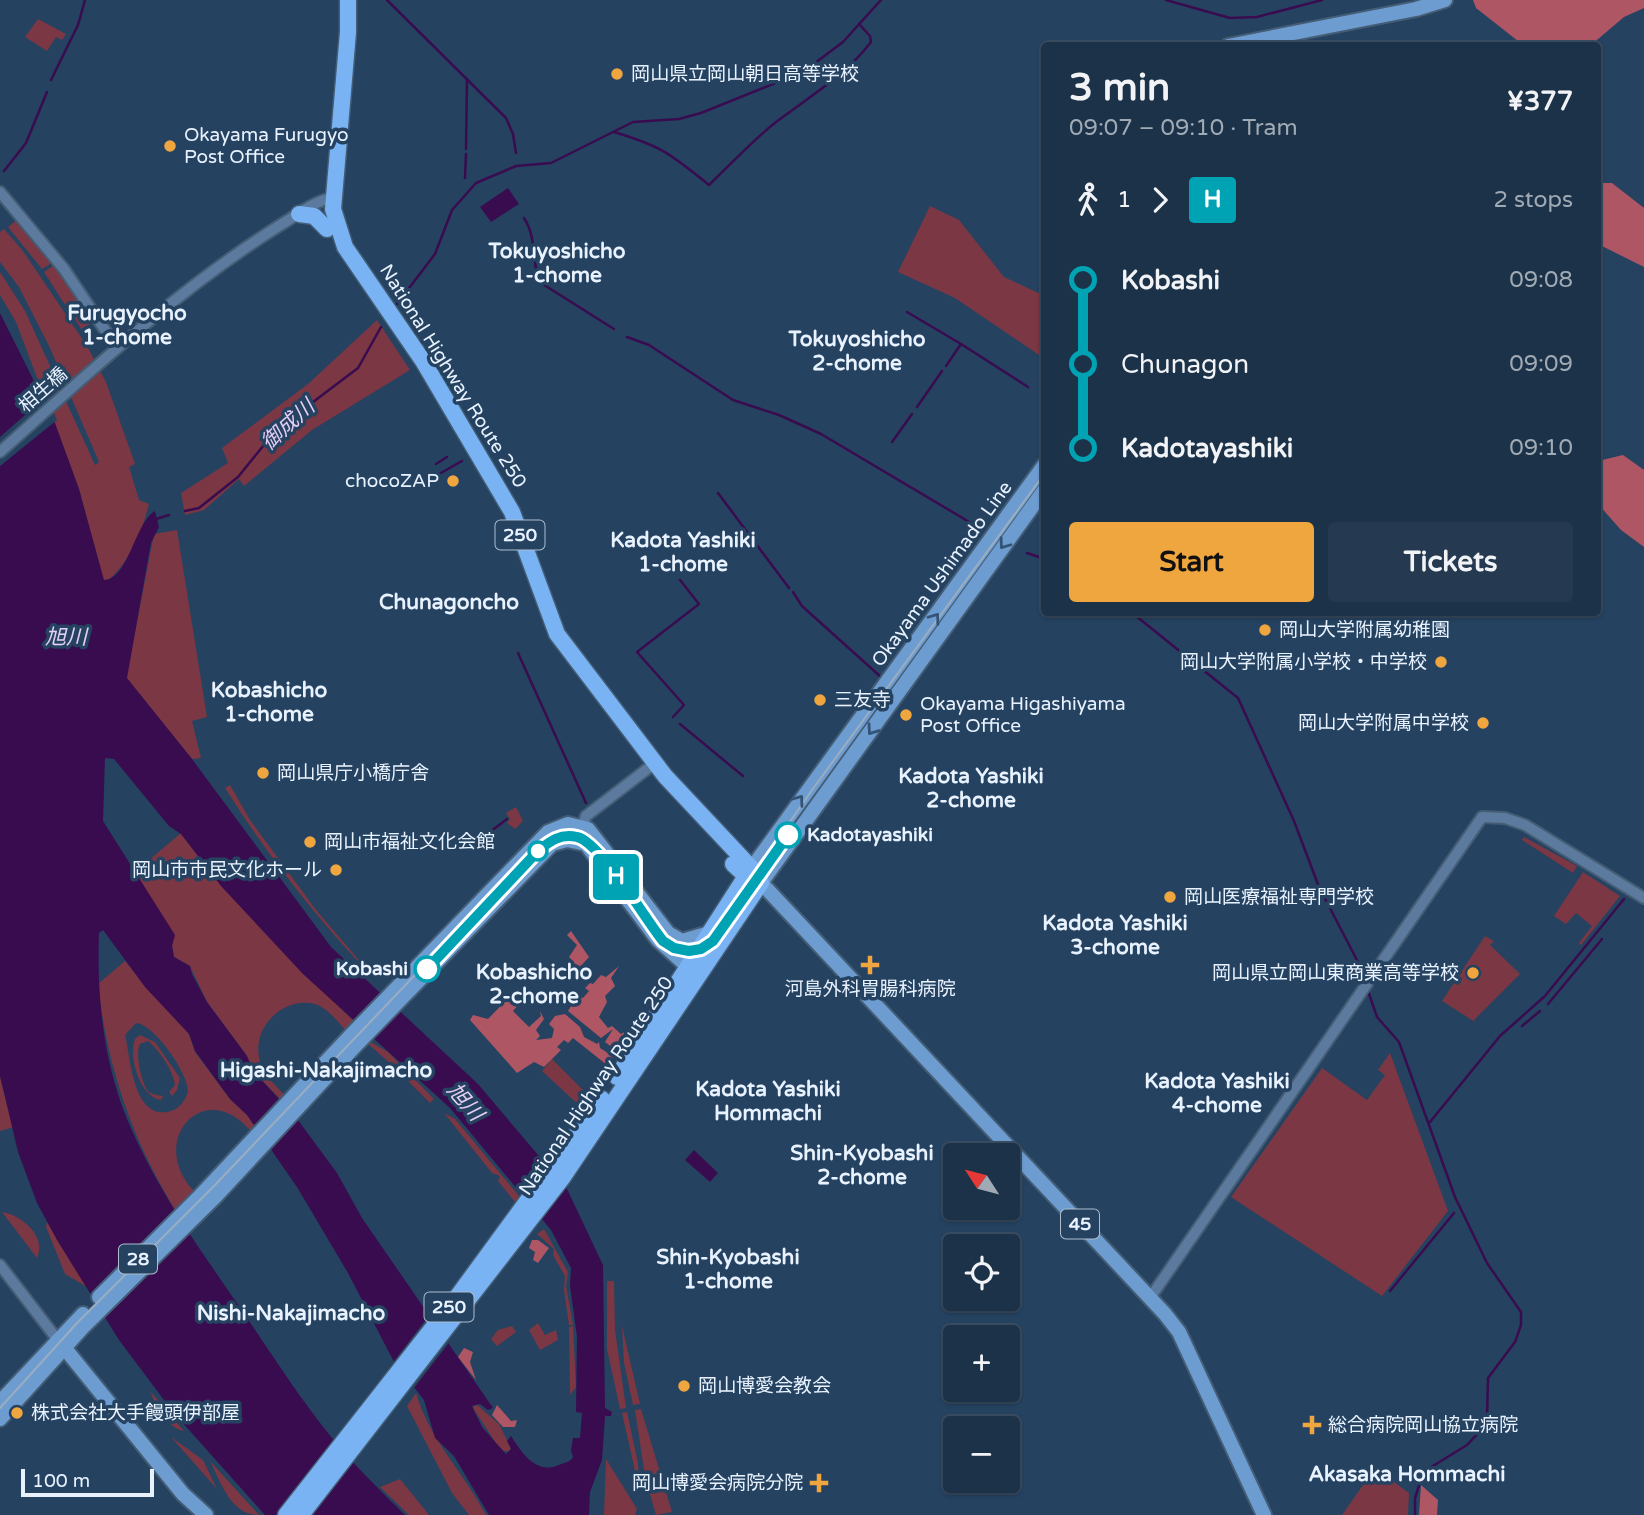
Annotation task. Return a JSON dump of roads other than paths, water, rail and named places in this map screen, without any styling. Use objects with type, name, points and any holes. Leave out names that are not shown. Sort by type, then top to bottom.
[{"type":"highway","name":"National Highway Route 250","points":[[339,0],[331,198],[337,228],[345,247],[423,361],[512,512],[557,634],[651,766]]},
{"type":"highway","name":"National Highway Route 250","points":[[348,0],[348,32],[331,198],[324,214],[327,229],[418,369],[491,493],[503,516],[551,641],[651,766],[753,876]]},
{"type":"highway","points":[[299,214],[314,216],[327,229]]},
{"type":"highway","name":"National Highway Route 250","points":[[286,1515],[610,1097],[687,966],[703,953],[706,934],[753,876]]},
{"type":"highway","name":"National Highway Route 250","points":[[301,1515],[523,1230],[753,876]]},
{"type":"main road","points":[[1248,42],[1416,9],[1446,0]]},
{"type":"main road","name":"Okayama Ushimado Line","points":[[753,876],[1041,470]]},
{"type":"main road","name":"Okayama Ushimado Line","points":[[753,876],[1041,494]]},
{"type":"main road","points":[[580,833],[595,834],[665,930],[703,953]]},
{"type":"main road","points":[[580,833],[662,945],[687,966]]},
{"type":"main road","name":"28","points":[[0,1402],[202,1201],[354,1039],[548,848],[580,833]]},
{"type":"main road","name":"45","points":[[753,876],[1179,1332],[1264,1515]]},
{"type":"main road","points":[[682,941],[706,934]]},
{"type":"main road","points":[[61,1343],[183,1494],[206,1515]]},
{"type":"main road","name":"28","points":[[0,1419],[61,1343]]},
{"type":"street","points":[[0,192],[64,268],[113,352]]},
{"type":"street","name":"相生橋","points":[[0,452],[152,317],[242,250],[299,214],[331,198]]},
{"type":"street","points":[[580,833],[586,816],[651,766]]},
{"type":"street","points":[[1150,1298],[1482,817],[1505,818],[1525,825],[1644,898]]},
{"type":"street","points":[[0,1265],[61,1343]]},
{"type":"water","points":[[508,188],[519,204],[491,222],[480,207]]},
{"type":"water","name":"旭川","points":[[0,313],[55,423],[79,489],[104,580],[113,577],[120,570],[142,526],[155,511],[159,527],[151,543],[127,678],[192,759],[331,947],[478,1084],[567,1189],[603,1265],[605,1408],[612,1412],[611,1416],[605,1416],[602,1460],[590,1492],[589,1515],[489,1515],[454,1456],[435,1438],[424,1400],[393,1360],[348,1273],[297,1187],[247,1115],[230,1099],[195,1051],[189,1034],[145,987],[103,930],[99,933],[99,977],[105,1042],[122,1106],[145,1157],[187,1229],[306,1404],[349,1458],[405,1515],[265,1515],[173,1412],[119,1340],[57,1240],[37,1203],[18,1152],[0,1076]],"holes":[[[105,758],[114,759],[169,826],[181,834],[221,886],[303,974],[450,1108],[551,1230],[571,1268],[570,1286],[577,1337],[576,1412],[582,1413],[580,1438],[573,1438],[573,1457],[569,1461],[551,1467],[537,1465],[530,1461],[511,1436],[507,1441],[511,1449],[506,1454],[482,1427],[472,1406],[480,1404],[488,1410],[493,1408],[362,1218],[337,1173],[295,1116],[253,1071],[247,1056],[207,1002],[190,966],[174,957],[172,946],[175,935],[103,821]]]},
{"type":"water","points":[[694,1150],[718,1173],[710,1182],[685,1160]]},
{"type":"waterway","points":[[51,80],[78,25],[85,0]]},
{"type":"waterway","points":[[387,0],[506,118],[513,134],[516,153]]},
{"type":"waterway","points":[[397,304],[435,254],[452,210],[476,183],[516,166],[551,163],[633,122],[679,119],[701,113],[803,72],[843,42],[881,0]]},
{"type":"waterway","points":[[1166,0],[1230,18],[1257,17],[1322,0]]},
{"type":"waterway","points":[[614,132],[665,152],[709,185],[767,129],[826,85],[861,54],[871,42],[870,36],[859,24]]},
{"type":"waterway","points":[[466,149],[467,79]]},
{"type":"waterway","points":[[4,171],[26,143],[47,92]]},
{"type":"waterway","points":[[465,178],[466,154]]},
{"type":"waterway","points":[[524,218],[531,234],[541,283],[614,329]]},
{"type":"waterway","points":[[907,312],[961,344],[946,366]]},
{"type":"waterway","name":"御成川","points":[[185,511],[199,508],[238,477],[276,430],[358,368],[381,327]]},
{"type":"waterway","points":[[627,337],[649,345],[733,400],[779,415],[821,434],[976,526]]},
{"type":"waterway","points":[[961,344],[1028,387]]},
{"type":"waterway","points":[[917,407],[942,371]]},
{"type":"waterway","points":[[892,442],[912,414]]},
{"type":"waterway","points":[[436,464],[447,457]]},
{"type":"waterway","points":[[439,474],[462,461]]},
{"type":"waterway","points":[[718,493],[789,588]]},
{"type":"waterway","points":[[156,519],[169,515]]},
{"type":"waterway","points":[[1027,553],[1041,558]]},
{"type":"waterway","points":[[673,717],[684,705],[637,652],[699,604],[680,580]]},
{"type":"waterway","points":[[793,592],[802,606],[882,678]]},
{"type":"waterway","points":[[1136,616],[1238,698],[1294,821],[1319,887],[1365,981]]},
{"type":"waterway","points":[[518,653],[586,803]]},
{"type":"waterway","points":[[680,724],[743,776]]},
{"type":"waterway","points":[[469,848],[507,819]]},
{"type":"waterway","points":[[1430,1122],[1500,1036],[1545,996],[1624,899]]},
{"type":"waterway","points":[[1548,1004],[1602,939]]},
{"type":"waterway","points":[[1368,991],[1377,1017],[1399,1042],[1455,1197],[1487,1263],[1521,1312],[1521,1325],[1515,1342],[1488,1378],[1487,1418],[1482,1429],[1467,1445],[1428,1469],[1422,1476],[1415,1498],[1415,1515]]},
{"type":"waterway","points":[[1522,1026],[1540,1011]]},
{"type":"waterway","points":[[1390,1291],[1454,1213]]},
{"type":"tram line","points":[[0,1408],[78,1322],[215,1185],[535,849],[548,839],[567,830],[590,835],[670,940],[689,946],[707,941],[812,790],[1041,478]]},
{"type":"tram line","name":"H","points":[[427,969],[538,851],[555,838],[567,835],[588,841],[596,848],[663,941],[674,948],[695,951],[708,946],[718,936],[788,835]]},
{"type":"place","name":"岡山県立岡山朝日高等学校","points":[[617,74]]},
{"type":"place","name":"Okayama Furugyo Post Office","points":[[170,146]]},
{"type":"place","name":"chocoZAP","points":[[453,481]]},
{"type":"place","name":"岡山大学附属幼稚園","points":[[1265,630]]},
{"type":"place","name":"岡山大学附属小学校・中学校","points":[[1441,662]]},
{"type":"place","name":"三友寺","points":[[820,700]]},
{"type":"place","name":"Okayama Higashiyama Post Office","points":[[906,715]]},
{"type":"place","name":"岡山大学附属中学校","points":[[1483,723]]},
{"type":"place","name":"岡山県庁小橋庁舎","points":[[263,773]]},
{"type":"place","name":"Kadotayashiki","points":[[788,835]]},
{"type":"place","name":"岡山市福祉文化会館","points":[[310,842]]},
{"type":"place","name":"岡山市市民文化ホール","points":[[336,870]]},
{"type":"place","name":"岡山医療福祉専門学校","points":[[1170,897]]},
{"type":"place","name":"河島外科胃腸科病院","points":[[870,965]]},
{"type":"place","name":"Kobashi","points":[[427,969]]},
{"type":"place","name":"岡山県立岡山東商業高等学校","points":[[1473,973]]},
{"type":"place","name":"岡山博愛会教会","points":[[684,1386]]},
{"type":"place","name":"株式会社大手饅頭伊部屋","points":[[17,1413]]},
{"type":"place","name":"総合病院岡山協立病院","points":[[1312,1425]]},
{"type":"place","name":"岡山博愛会病院分院","points":[[819,1483]]},
{"type":"district","name":"Tokuyoshicho 1-chome","points":[[557,263]]},
{"type":"district","name":"Furugyocho 1-chome","points":[[127,325]]},
{"type":"district","name":"Tokuyoshicho 2-chome","points":[[857,351]]},
{"type":"district","name":"Kadota Yashiki 1-chome","points":[[683,552]]},
{"type":"district","name":"Chunagoncho","points":[[449,602]]},
{"type":"district","name":"Kobashicho 1-chome","points":[[269,702]]},
{"type":"district","name":"Kadota Yashiki 2-chome","points":[[971,788]]},
{"type":"district","name":"Kadota Yashiki 3-chome","points":[[1115,935]]},
{"type":"district","name":"Kobashicho 2-chome","points":[[534,984]]},
{"type":"district","name":"Higashi-Nakajimacho","points":[[326,1070]]},
{"type":"district","name":"Kadota Yashiki 4-chome","points":[[1217,1093]]},
{"type":"district","name":"Kadota Yashiki Hommachi","points":[[768,1101]]},
{"type":"district","name":"Shin-Kyobashi 2-chome","points":[[862,1165]]},
{"type":"district","name":"Shin-Kyobashi 1-chome","points":[[728,1269]]},
{"type":"district","name":"Nishi-Nakajimacho","points":[[291,1313]]},
{"type":"district","name":"Akasaka Hommachi","points":[[1407,1474]]}]
